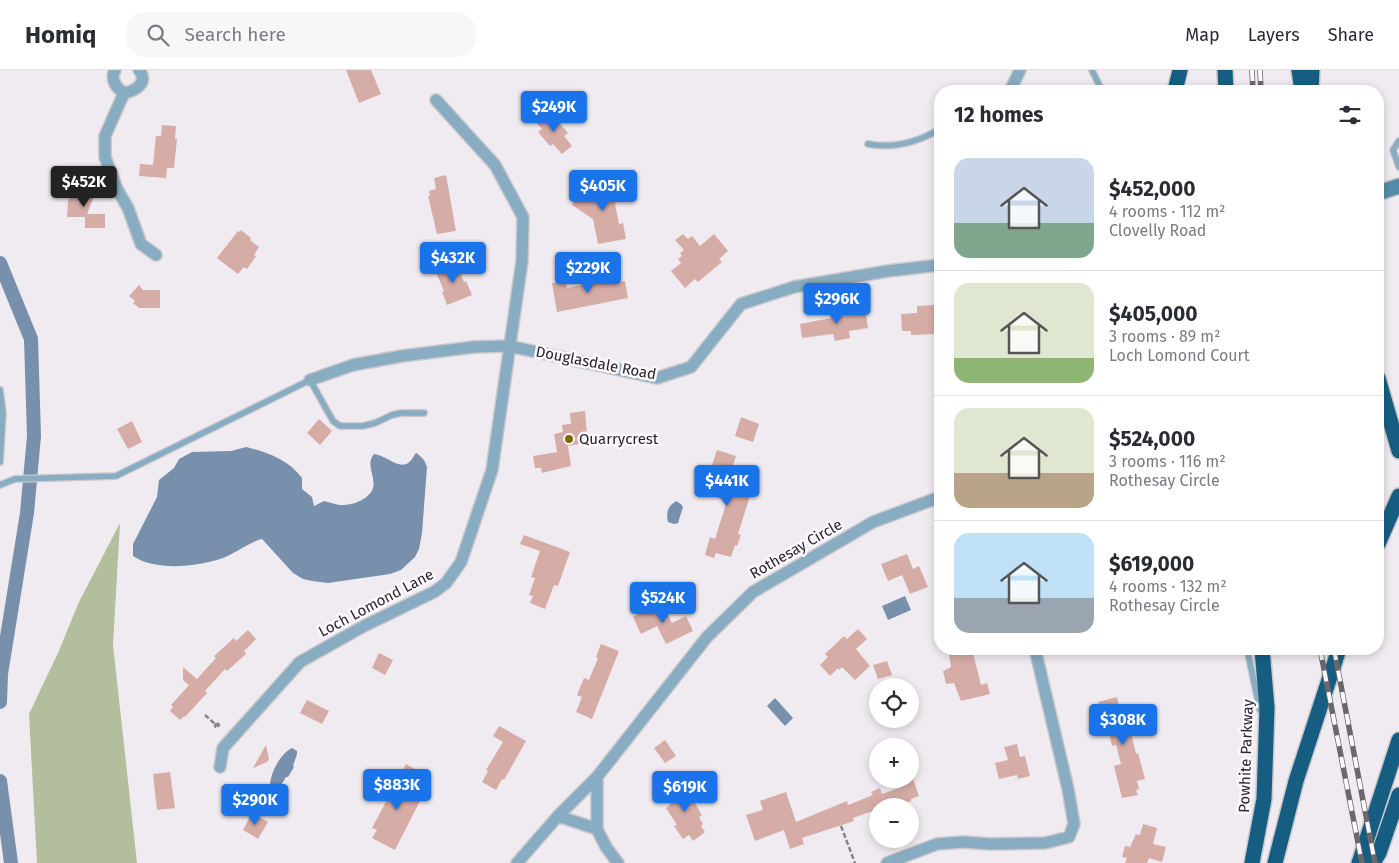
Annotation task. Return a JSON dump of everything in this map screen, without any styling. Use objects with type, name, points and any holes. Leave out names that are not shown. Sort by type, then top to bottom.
[{"type":"highway","points":[[1176,85],[1180,70]]},
{"type":"highway","points":[[1225,70],[1226,85]]},
{"type":"highway","points":[[1299,70],[1301,85]]},
{"type":"highway","points":[[1311,85],[1312,70]]},
{"type":"highway","points":[[1384,399],[1399,451]]},
{"type":"highway","points":[[1384,530],[1399,496]]},
{"type":"highway","name":"Powhite Parkway","points":[[1252,863],[1264,799],[1267,708],[1263,655]]},
{"type":"highway","points":[[1275,863],[1296,781],[1337,655]]},
{"type":"highway","points":[[1359,863],[1399,740]]},
{"type":"highway","points":[[1373,863],[1379,853],[1399,795]]},
{"type":"street","points":[[115,70],[113,74],[114,80],[119,90],[124,93],[132,92],[142,83],[143,76],[139,70]]},
{"type":"street","points":[[1013,85],[1020,70]]},
{"type":"street","points":[[124,93],[105,136],[105,157],[117,189],[128,208],[141,244],[156,255]]},
{"type":"street","name":"Loch Lomond Lane","points":[[220,767],[223,748],[300,662],[364,626],[434,592],[446,583],[461,562],[492,470],[522,261],[523,217],[495,164],[436,100]]},
{"type":"street","name":"Douglasdale Road","points":[[310,380],[353,365],[402,356],[474,347],[509,346],[657,378],[690,367],[741,304],[794,287],[888,271],[934,266]]},
{"type":"street","name":"Rothesay Circle","points":[[517,863],[558,816],[597,777],[707,637],[753,592],[874,522],[934,499]]},
{"type":"street","points":[[887,863],[937,844],[963,842],[1045,843],[1069,837],[1074,824],[1068,789],[1036,655]]},
{"type":"street","points":[[597,777],[597,829],[606,847],[618,863]]},
{"type":"street","points":[[558,816],[597,829]]},
{"type":"lane","points":[[1092,70],[1099,85]]},
{"type":"lane","points":[[868,144],[876,146],[912,142],[934,133]]},
{"type":"lane","points":[[1399,140],[1393,150],[1399,167]]},
{"type":"lane","points":[[0,486],[15,479],[116,476],[310,380],[333,421],[340,426],[363,426],[392,415],[408,412],[424,413]]},
{"type":"lane","points":[[0,390],[3,413],[0,462]]},
{"type":"lane","points":[[1248,655],[1257,689],[1266,744]]},
{"type":"path","points":[[205,715],[215,724]]},
{"type":"path","points":[[841,826],[855,863]]},
{"type":"green space","points":[[120,523],[113,645],[137,863],[37,863],[29,714],[58,653],[79,602]]},
{"type":"water","points":[[246,447],[270,454],[291,466],[302,478],[302,489],[312,497],[314,506],[324,501],[339,505],[349,504],[368,496],[374,484],[370,462],[374,454],[401,465],[411,461],[417,453],[424,460],[427,467],[422,533],[419,549],[415,557],[401,570],[390,574],[328,583],[303,579],[293,573],[262,539],[225,557],[187,566],[152,564],[133,556],[133,544],[157,497],[159,480],[174,468],[179,459],[192,452],[231,451]]},
{"type":"water","points":[[676,501],[683,507],[678,523],[674,524],[668,522],[667,513]]},
{"type":"water","points":[[905,596],[911,610],[888,620],[882,606]]},
{"type":"water","points":[[775,698],[793,718],[785,726],[767,706]]},
{"type":"water","points":[[292,748],[297,751],[294,767],[280,787],[275,789],[270,785],[274,769],[284,754]]},
{"type":"building","points":[[346,70],[371,70],[381,94],[359,103]]},
{"type":"building","points":[[549,111],[568,133],[564,136],[572,146],[562,154],[553,144],[550,146],[538,132],[542,129],[536,122]]},
{"type":"building","points":[[162,125],[176,126],[175,139],[177,139],[174,168],[167,168],[166,178],[139,176],[140,164],[153,165],[156,136],[161,136]]},
{"type":"building","points":[[446,175],[456,231],[437,234],[428,196],[430,196],[429,191],[436,189],[434,178]]},
{"type":"building","points":[[607,181],[623,191],[615,204],[619,224],[623,223],[626,239],[598,244],[593,219],[572,205],[584,187],[598,195]]},
{"type":"building","points":[[77,183],[95,194],[87,214],[105,214],[105,228],[85,228],[85,217],[67,217],[68,201]]},
{"type":"building","points":[[241,230],[259,247],[254,255],[256,256],[247,269],[244,267],[238,274],[217,258],[238,231],[240,232]]},
{"type":"building","points":[[683,234],[688,239],[692,236],[700,246],[714,234],[728,251],[719,259],[722,262],[698,282],[695,279],[685,288],[671,271],[681,263],[678,259],[682,256],[680,253],[684,250],[675,240]]},
{"type":"building","points":[[456,263],[472,295],[447,305],[442,292],[444,291],[436,272]]},
{"type":"building","points":[[605,275],[607,284],[625,281],[628,298],[557,312],[552,283],[566,281],[567,288],[588,284],[587,279]]},
{"type":"building","points":[[139,285],[143,290],[160,290],[160,308],[139,308],[133,303],[135,301],[129,296]]},
{"type":"building","points":[[934,305],[934,334],[911,335],[911,331],[902,331],[901,314],[917,313],[917,306]]},
{"type":"building","points":[[865,307],[868,328],[849,331],[850,338],[835,341],[833,334],[802,338],[800,324],[831,318],[830,313]]},
{"type":"building","name":"Quarrycrest","points":[[585,411],[587,435],[583,436],[584,443],[568,446],[571,466],[542,473],[541,468],[535,468],[533,456],[557,452],[554,434],[563,432],[562,425],[571,424],[570,413]]},
{"type":"building","points":[[741,417],[759,424],[753,442],[735,436]]},
{"type":"building","points":[[319,419],[332,431],[320,445],[307,433]]},
{"type":"building","points":[[132,421],[142,442],[128,449],[117,429]]},
{"type":"building","points":[[717,450],[736,456],[727,484],[737,487],[736,491],[750,496],[738,534],[741,535],[731,557],[716,553],[714,558],[705,555],[710,537],[715,539],[727,501],[716,497],[720,484],[707,480]]},
{"type":"building","points":[[524,535],[570,552],[558,586],[554,585],[545,609],[530,603],[533,596],[529,595],[535,578],[531,577],[540,551],[520,544]]},
{"type":"building","points":[[907,554],[913,569],[919,566],[928,587],[910,594],[902,575],[888,581],[881,564]]},
{"type":"building","points":[[662,603],[672,623],[686,616],[693,631],[666,644],[657,626],[641,634],[633,617]]},
{"type":"building","points":[[858,629],[867,639],[856,649],[870,666],[855,680],[842,667],[839,670],[838,668],[830,676],[820,665],[828,657],[825,654],[844,636],[847,639]]},
{"type":"building","points":[[248,630],[256,639],[244,651],[246,654],[227,671],[225,669],[205,691],[207,693],[180,720],[170,711],[173,707],[171,705],[189,685],[183,680],[183,667],[197,679],[216,658],[214,656],[234,638],[236,641]]},
{"type":"building","points":[[601,644],[619,651],[592,719],[576,712],[582,697],[577,695],[584,678],[589,680],[598,658],[596,657]]},
{"type":"building","points":[[379,653],[393,660],[385,675],[372,668]]},
{"type":"building","points":[[949,655],[974,655],[981,685],[987,683],[990,694],[961,701],[954,683],[946,684],[943,671],[951,667]]},
{"type":"building","points":[[887,661],[892,675],[878,678],[873,665]]},
{"type":"building","points":[[1117,697],[1121,715],[1133,712],[1136,723],[1129,725],[1136,754],[1138,753],[1145,779],[1137,781],[1139,789],[1136,790],[1138,795],[1122,798],[1114,766],[1121,764],[1116,745],[1112,746],[1108,729],[1105,729],[1098,702]]},
{"type":"building","points":[[307,700],[329,711],[322,724],[300,713]]},
{"type":"building","points":[[499,726],[526,741],[504,780],[502,779],[496,790],[482,782],[488,771],[486,770],[503,742],[493,736]]},
{"type":"building","points":[[665,740],[676,756],[665,763],[654,748]]},
{"type":"building","points":[[1017,744],[1020,757],[1025,756],[1030,776],[1018,779],[1017,775],[999,779],[995,763],[1008,760],[1004,747]]},
{"type":"building","points":[[266,745],[269,759],[267,762],[253,768]]},
{"type":"building","points":[[406,764],[418,771],[407,791],[421,799],[395,850],[372,838],[377,830],[372,828]]},
{"type":"building","points":[[170,772],[175,808],[157,810],[153,774]]},
{"type":"building","points":[[680,779],[702,815],[699,817],[705,832],[693,841],[689,835],[683,839],[674,826],[677,825],[666,808],[671,804],[667,799],[676,793],[670,785]]},
{"type":"building","points":[[880,788],[882,794],[899,788],[916,788],[919,796],[914,798],[869,798],[869,812],[853,818],[854,821],[802,838],[804,844],[790,849],[784,830],[755,841],[746,815],[763,810],[760,801],[786,792],[796,822],[847,801],[848,805],[873,795],[871,792]]},
{"type":"building","points":[[252,813],[268,822],[258,839],[243,830]]},
{"type":"building","points":[[1143,824],[1157,828],[1153,844],[1166,847],[1162,862],[1149,858],[1147,863],[1125,863],[1127,858],[1122,857],[1125,846],[1130,847],[1136,834],[1140,835]]},
{"type":"waterway","points":[[0,263],[31,339],[34,436],[27,513],[1,674],[0,702]]},
{"type":"waterway","points":[[0,781],[11,863]]},
{"type":"railway","points":[[1252,70],[1253,85]]},
{"type":"railway","points":[[1260,70],[1261,85]]},
{"type":"railway","points":[[1321,655],[1362,863]]},
{"type":"railway","points":[[1335,655],[1375,863]]},
{"type":"place","name":"Quarrycrest","points":[[569,439]]}]
